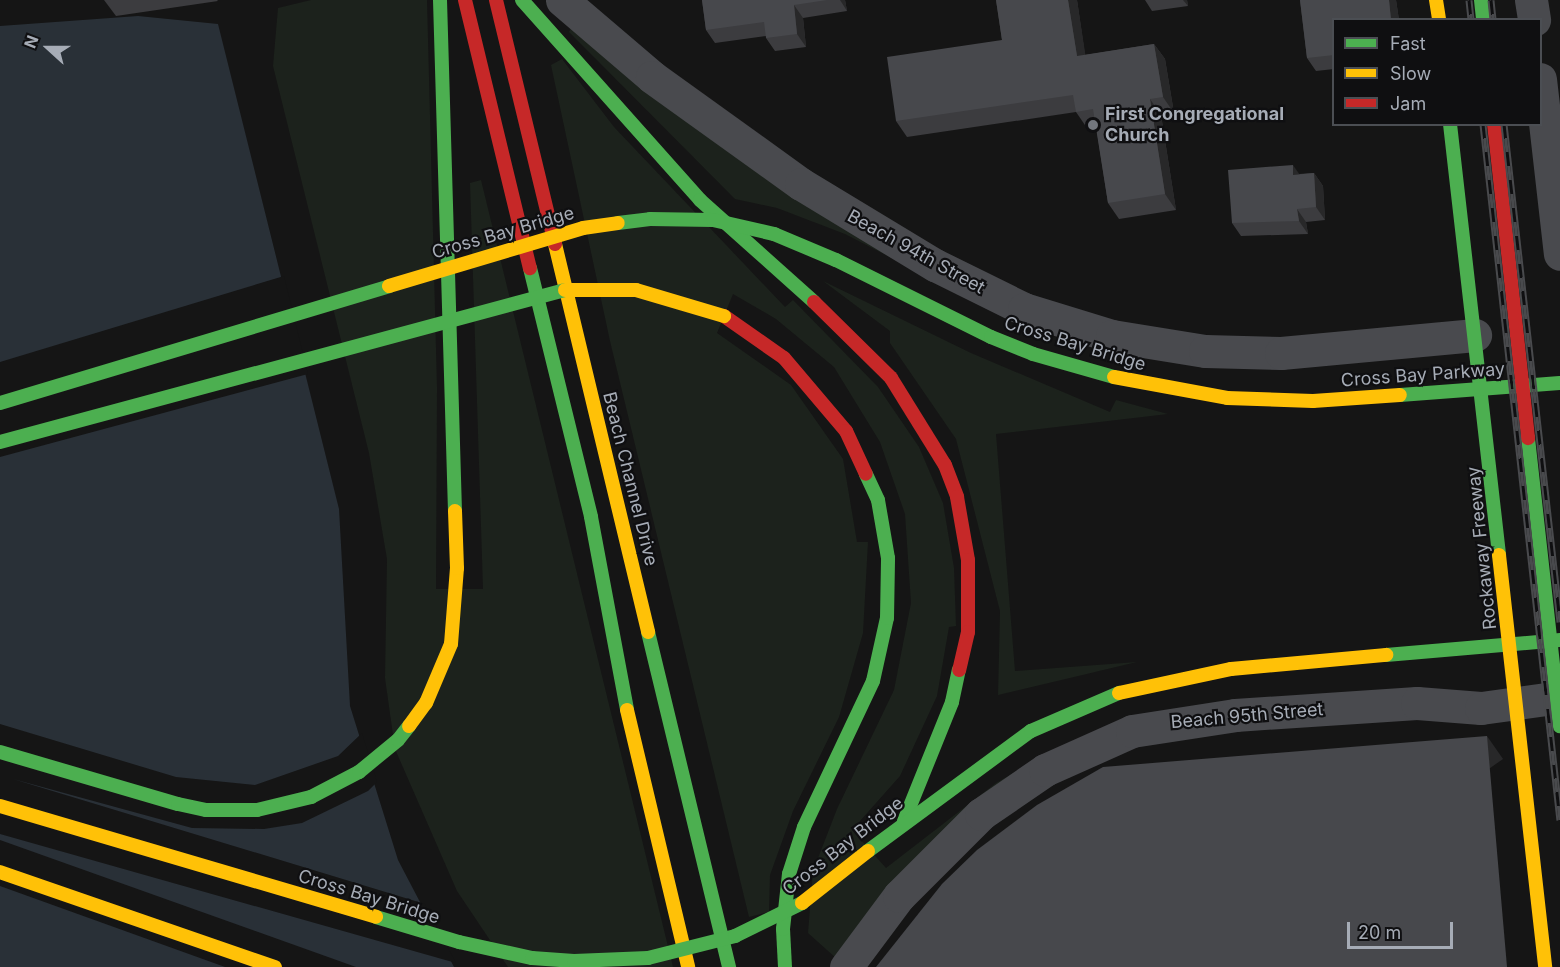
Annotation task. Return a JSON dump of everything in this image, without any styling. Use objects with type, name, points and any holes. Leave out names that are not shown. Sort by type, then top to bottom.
[{"type":"main road","points":[[0,752],[206,810],[257,810],[311,797],[366,767],[414,722],[444,664],[457,596],[440,0]]},
{"type":"main road","points":[[465,0],[591,517],[616,665],[688,967]]},
{"type":"main road","name":"Beach Channel Drive","points":[[496,0],[729,967]]},
{"type":"main road","points":[[522,0],[700,200],[837,323],[891,378],[945,465],[957,498],[968,560],[968,632],[952,702],[904,821]]},
{"type":"main road","points":[[1436,0],[1439,18]]},
{"type":"main road","points":[[1480,0],[1483,18]]},
{"type":"main road","name":"Rockaway Freeway","points":[[1450,126],[1483,344],[1482,387],[1545,967]]},
{"type":"main road","points":[[1494,126],[1555,640],[1559,707]]},
{"type":"main road","name":"Cross Bay Bridge","points":[[0,404],[583,228],[650,219],[713,220],[774,234],[836,260],[991,337],[1062,363],[1158,388],[1227,398],[1289,400]]},
{"type":"main road","points":[[0,442],[545,293],[587,288],[636,290],[724,316],[784,358],[846,431],[878,500],[888,558],[887,618],[873,681],[804,827],[789,874],[783,929],[785,967]]},
{"type":"main road","points":[[1508,368],[1524,385]]},
{"type":"main road","name":"Cross Bay Parkway","points":[[1289,400],[1560,383]]},
{"type":"main road","points":[[1511,644],[1555,640]]},
{"type":"main road","name":"Cross Bay Bridge","points":[[0,806],[459,942],[532,958],[574,961],[648,958],[735,936],[804,902],[967,772],[1032,731],[1124,691],[1231,669],[1511,644]]},
{"type":"main road","points":[[0,872],[275,967]]},
{"type":"street","name":"Beach 94th Street","points":[[562,0],[652,77],[801,184],[935,265],[1024,309],[1112,336],[1205,351],[1281,353],[1483,344]]},
{"type":"street","points":[[1532,0],[1534,18]]},
{"type":"street","points":[[1542,96],[1560,254]]},
{"type":"street","name":"Beach 95th Street","points":[[846,967],[899,896],[981,814],[1045,770],[1114,738],[1163,724],[1226,716],[1418,704],[1481,708],[1516,703],[1559,707]]},
{"type":"shaded area","points":[[311,0],[427,0],[437,388],[436,589],[483,589],[470,183],[481,180],[673,967],[508,967],[457,891],[395,749],[385,678],[387,559],[369,453],[273,66],[278,8]]},
{"type":"shaded area","points":[[138,16],[218,24],[339,509],[350,706],[398,860],[454,967],[0,967],[0,26]]},
{"type":"shaded area","points":[[573,24],[1012,320],[845,234],[777,208],[735,199],[569,32]]},
{"type":"shaded area","points":[[562,59],[614,127],[785,307],[793,300],[878,387],[919,447],[943,503],[954,568],[956,626],[949,627],[937,696],[900,776],[852,830],[886,868],[996,783],[1065,744],[837,959],[808,933],[813,871],[837,809],[894,690],[911,603],[905,514],[880,442],[834,367],[776,319],[733,294],[717,333],[791,385],[843,459],[857,542],[868,542],[863,633],[839,717],[793,811],[770,875],[769,912],[749,917],[610,341],[551,65]]},
{"type":"shaded area","points":[[823,281],[971,353],[1110,412],[1116,400],[1168,414],[996,434],[1015,671],[1137,662],[998,695],[1000,611],[956,439],[890,343],[890,331]]},
{"type":"pier","points":[[284,276],[308,374],[0,457],[0,362]]},
{"type":"pier","points":[[0,724],[176,777],[255,785],[338,756],[362,733],[377,782],[368,791],[302,823],[264,829],[192,828],[13,779],[425,904],[456,963],[0,834]]},
{"type":"pier","points":[[0,840],[356,967],[225,967],[0,886]]},
{"type":"building","points":[[702,0],[827,0],[794,5],[797,34],[766,38],[764,22],[706,30]]},
{"type":"building","points":[[996,0],[1068,0],[1077,56],[1154,44],[1163,97],[1150,99],[1165,194],[1108,203],[1093,109],[1076,112],[1073,95],[896,121],[887,57],[1002,40]]},
{"type":"building","points":[[1300,0],[1389,0],[1391,18],[1332,18],[1332,55],[1307,58]]},
{"type":"building","points":[[1293,165],[1293,175],[1314,173],[1316,207],[1297,209],[1299,221],[1232,223],[1228,170]]},
{"type":"building","points":[[1487,736],[1507,967],[876,967],[942,884],[977,850],[1037,805],[1103,767]]},
{"type":"railway","points":[[1469,0],[1471,18]]},
{"type":"railway","points":[[1491,0],[1493,18]]},
{"type":"railway","points":[[1483,126],[1560,820]]},
{"type":"railway","points":[[1504,126],[1560,622]]},
{"type":"traffic: fast","points":[[440,0],[455,511]]},
{"type":"traffic: fast","points":[[522,0],[700,200],[814,302]]},
{"type":"traffic: fast","points":[[1481,0],[1483,18]]},
{"type":"traffic: fast","points":[[1450,126],[1499,555]]},
{"type":"traffic: fast","points":[[618,223],[650,219],[713,220],[774,234],[836,260]]},
{"type":"traffic: fast","points":[[836,260],[991,337],[1033,354],[1114,377]]},
{"type":"traffic: fast","points":[[530,268],[591,517],[627,710]]},
{"type":"traffic: fast","points":[[0,403],[389,286]]},
{"type":"traffic: fast","points":[[0,442],[565,290]]},
{"type":"traffic: fast","points":[[1400,395],[1560,383]]},
{"type":"traffic: fast","points":[[1528,438],[1560,726]]},
{"type":"traffic: fast","points":[[785,967],[783,929],[789,874],[804,827],[873,681],[887,618],[888,558],[878,500],[866,474]]},
{"type":"traffic: fast","points":[[648,632],[729,967]]},
{"type":"traffic: fast","points":[[1386,655],[1560,640]]},
{"type":"traffic: fast","points":[[904,821],[952,702],[959,670]]},
{"type":"traffic: fast","points":[[868,851],[1031,731],[1119,693]]},
{"type":"traffic: fast","points":[[0,752],[178,804],[206,810],[257,810],[311,797],[359,772],[398,740],[409,726]]},
{"type":"traffic: fast","points":[[376,917],[459,942],[532,958],[574,961],[648,958],[735,936],[802,903]]},
{"type":"traffic: slow","points":[[1436,0],[1439,18]]},
{"type":"traffic: slow","points":[[389,286],[583,228],[618,223]]},
{"type":"traffic: slow","points":[[555,244],[648,632]]},
{"type":"traffic: slow","points":[[565,290],[636,290],[724,316]]},
{"type":"traffic: slow","points":[[1114,377],[1227,398],[1313,401],[1400,395]]},
{"type":"traffic: slow","points":[[409,726],[426,703],[451,644],[457,568],[455,511]]},
{"type":"traffic: slow","points":[[1499,555],[1545,967]]},
{"type":"traffic: slow","points":[[1119,693],[1231,669],[1386,655]]},
{"type":"traffic: slow","points":[[627,710],[688,967]]},
{"type":"traffic: slow","points":[[0,806],[376,917]]},
{"type":"traffic: slow","points":[[802,903],[868,851]]},
{"type":"traffic: slow","points":[[0,872],[275,967]]},
{"type":"traffic: jam","points":[[465,0],[530,268]]},
{"type":"traffic: jam","points":[[496,0],[555,244]]},
{"type":"traffic: jam","points":[[1494,126],[1528,438]]},
{"type":"traffic: jam","points":[[814,302],[891,378],[945,465],[957,497],[968,560],[968,632],[959,670]]},
{"type":"traffic: jam","points":[[724,316],[784,358],[846,431],[866,474]]},
{"type":"place","name":"First Congregational Church","points":[[1093,125]]}]
